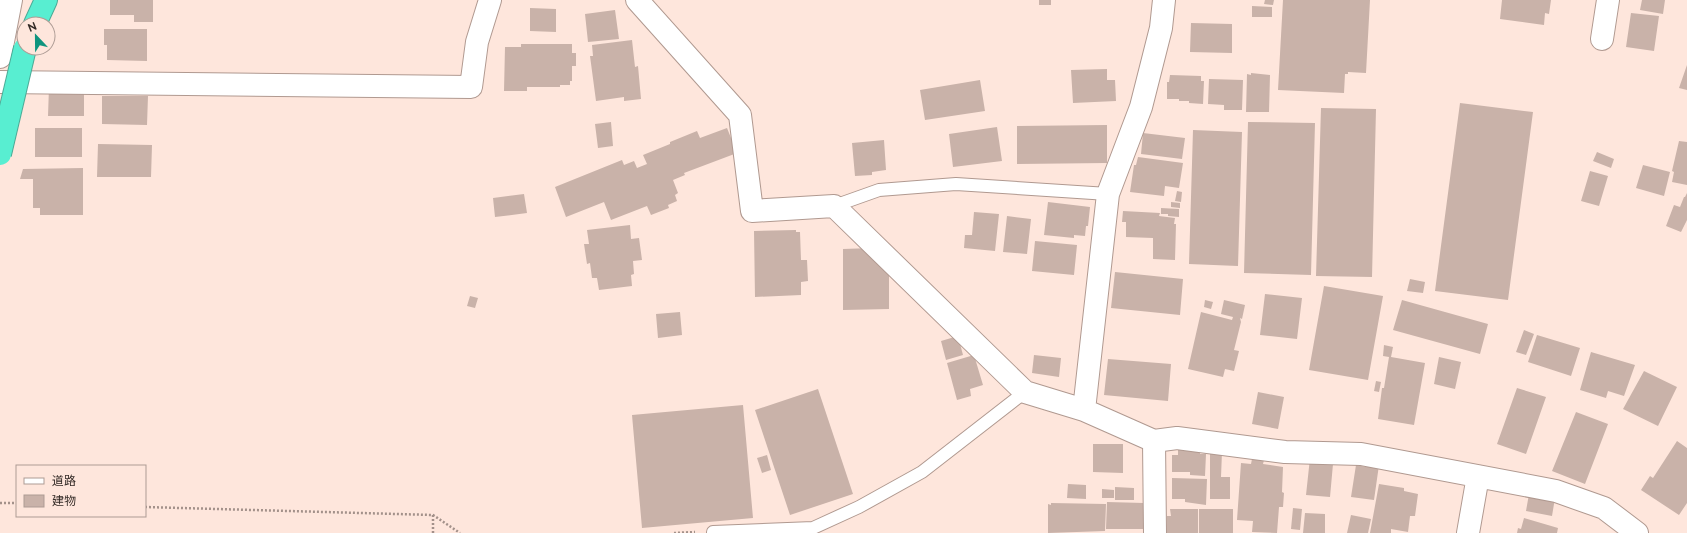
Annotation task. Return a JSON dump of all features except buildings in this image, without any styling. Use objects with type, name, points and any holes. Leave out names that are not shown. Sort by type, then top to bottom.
[{"type":"highway","points":[[32,16],[36,0]]},
{"type":"highway","points":[[39,16],[46,0]]},
{"type":"highway","points":[[0,154],[23,56]]},
{"type":"street","points":[[0,57],[10,0]]},
{"type":"street","points":[[0,82],[471,87],[477,42],[490,0]]},
{"type":"street","points":[[637,0],[740,115],[752,211],[834,206],[1025,392],[1084,410],[1154,441],[1177,438],[1285,452],[1361,454],[1556,491],[1604,508],[1637,533]]},
{"type":"street","points":[[1084,410],[1108,194],[1140,107],[1161,28],[1164,0]]},
{"type":"street","points":[[1602,39],[1608,0]]},
{"type":"street","points":[[1154,441],[1155,533]]},
{"type":"street","points":[[1468,533],[1478,476]]},
{"type":"lane","points":[[834,206],[879,190],[956,184],[1108,194]]},
{"type":"lane","points":[[713,532],[813,528],[859,507],[922,472],[1025,392]]},
{"type":"path","points":[[0,503],[16,503]]},
{"type":"path","points":[[146,507],[433,515],[460,533]]},
{"type":"path","points":[[433,515],[433,533]]}]
